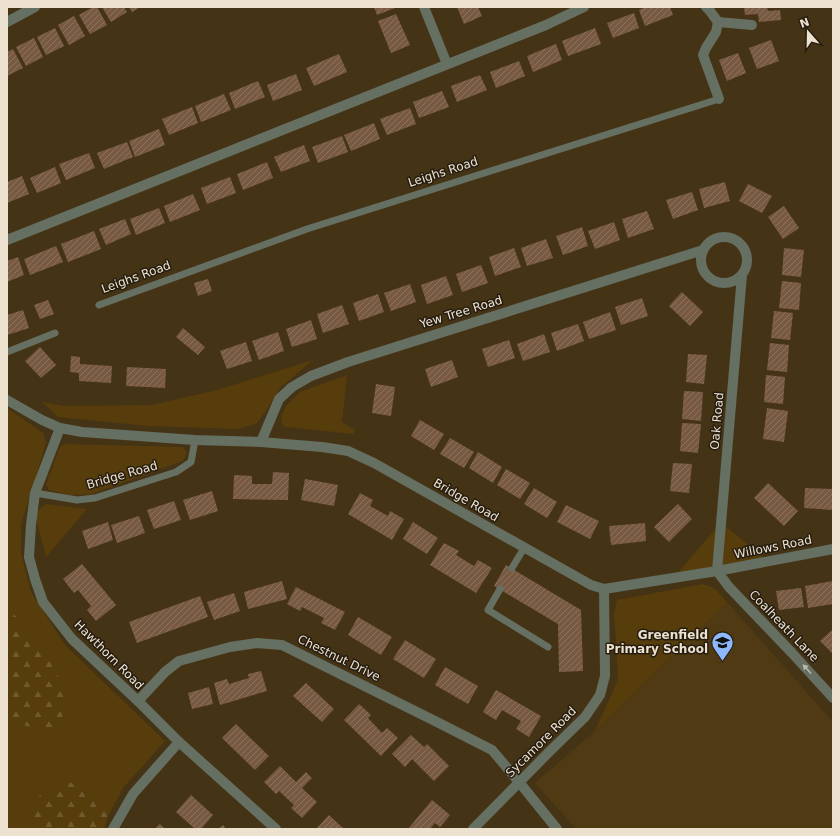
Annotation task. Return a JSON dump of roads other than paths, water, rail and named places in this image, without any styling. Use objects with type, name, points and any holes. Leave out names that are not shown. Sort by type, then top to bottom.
[{"type":"street","points":[[7,22],[35,7]]},
{"type":"street","points":[[424,7],[447,64]]},
{"type":"street","points":[[7,240],[546,25],[584,7]]},
{"type":"street","points":[[706,7],[718,22],[752,25]]},
{"type":"street","name":"Leighs Road","points":[[718,22],[716,32],[703,55],[719,98]]},
{"type":"street","points":[[719,237],[726,237],[739,242],[747,254],[746,268],[742,275],[738,279],[727,284],[720,284],[709,278],[705,274],[701,262],[701,256],[707,244],[719,237]]},
{"type":"street","name":"Yew Tree Road","points":[[261,442],[279,400],[292,387],[311,376],[348,362],[703,250]]},
{"type":"street","name":"Oak Road","points":[[717,570],[742,275]]},
{"type":"street","name":"Bridge Road","points":[[7,400],[42,420],[60,428],[82,432],[195,440],[261,442],[348,451],[374,463],[591,586],[604,589],[717,570]]},
{"type":"street","name":"Hawthorn Road","points":[[60,428],[35,493],[31,525],[29,557],[43,602],[72,639],[179,742],[276,829]]},
{"type":"street","name":"Willows Road","points":[[717,570],[833,549]]},
{"type":"street","name":"Coalheath Lane","points":[[717,570],[729,587],[833,698]]},
{"type":"street","name":"Sycamore Road","points":[[473,829],[585,717],[600,695],[605,676],[604,589]]},
{"type":"street","name":"Chestnut Drive","points":[[138,701],[165,672],[179,661],[230,647],[257,643],[282,645],[435,720],[492,750],[557,829]]},
{"type":"street","points":[[113,829],[133,794],[179,742]]},
{"type":"lane","name":"Leighs Road","points":[[99,305],[307,229],[719,98]]},
{"type":"lane","points":[[7,352],[55,333]]},
{"type":"lane","name":"Bridge Road","points":[[35,493],[77,500],[95,498],[176,472],[191,462],[195,440]]},
{"type":"lane","points":[[512,568],[524,548]]},
{"type":"lane","points":[[500,590],[488,610],[548,647]]},
{"type":"place","name":"Greenfield Primary School","points":[[723,662]]}]
